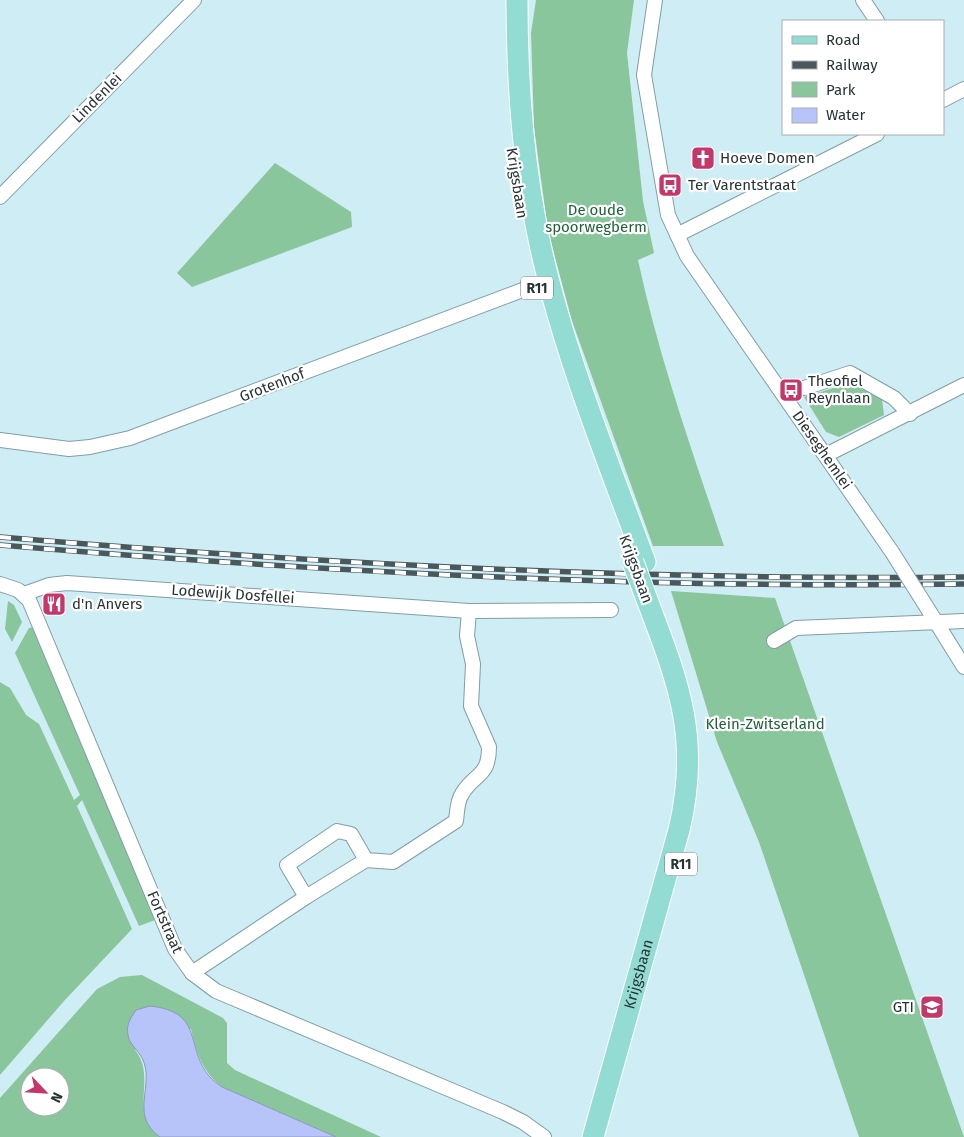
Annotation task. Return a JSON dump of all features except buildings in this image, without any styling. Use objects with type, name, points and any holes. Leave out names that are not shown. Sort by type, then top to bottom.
[{"type":"main road","name":"Krijgsbaan","points":[[503,0],[512,153],[526,241],[536,285],[561,365],[649,589],[692,692],[697,716],[700,772],[689,833],[606,1137]]},
{"type":"main road","name":"Krijgsbaan","points":[[517,0],[517,42],[522,122],[541,248],[573,365],[639,562]]},
{"type":"main road","name":"Krijgsbaan","points":[[592,1137],[685,806],[688,766],[684,706],[649,589]]},
{"type":"street","name":"Lindenlei","points":[[0,197],[194,0]]},
{"type":"street","name":"Dieseghemlei","points":[[655,0],[644,75],[661,182],[668,215],[677,235],[687,256],[892,552],[964,667]]},
{"type":"street","points":[[863,0],[876,20]]},
{"type":"street","points":[[944,99],[964,89]]},
{"type":"street","points":[[677,235],[875,135]]},
{"type":"street","name":"Grotenhof","points":[[0,440],[69,449],[90,448],[130,438],[536,285]]},
{"type":"street","points":[[804,388],[850,373],[894,398],[910,414]]},
{"type":"street","points":[[826,455],[964,385]]},
{"type":"street","name":"Lodewijk Dosfellei","points":[[24,594],[49,585],[67,583],[469,611],[611,610]]},
{"type":"street","points":[[0,584],[24,594]]},
{"type":"street","name":"Fortstraat","points":[[24,594],[29,600],[175,949],[192,973],[216,991],[503,1112],[523,1122],[544,1137]]},
{"type":"street","points":[[192,973],[306,897],[366,860],[393,862],[456,821],[461,796],[486,767],[489,747],[471,706],[474,664],[468,636],[469,611]]},
{"type":"street","points":[[774,641],[796,628],[964,621]]},
{"type":"street","points":[[306,897],[286,865],[337,831],[351,834],[366,860]]},
{"type":"green space","name":"De oude spoorwegberm","points":[[536,0],[634,0],[627,53],[643,201],[654,253],[638,260],[666,369],[724,546],[653,546],[572,321],[548,231],[534,127],[531,33]]},
{"type":"green space","points":[[275,163],[351,212],[352,227],[192,287],[177,273]]},
{"type":"green space","points":[[850,383],[882,399],[884,415],[839,437],[826,432],[804,397]]},
{"type":"green space","name":"Klein-Zwitserland","points":[[671,591],[775,598],[964,1137],[859,1137],[759,842],[717,742]]},
{"type":"green space","points":[[8,601],[14,605],[22,622],[12,642],[5,629]]},
{"type":"green space","points":[[33,627],[155,920],[139,926],[82,800],[77,806],[132,929],[64,1001],[0,1075],[0,682],[10,688],[26,715],[39,724],[74,800],[80,795],[15,653],[29,628]]},
{"type":"green space","points":[[142,975],[223,1018],[227,1023],[227,1063],[235,1070],[381,1137],[336,1137],[222,1087],[210,1075],[201,1061],[191,1029],[135,1050],[144,1072],[145,1117],[150,1128],[160,1137],[0,1137],[0,1098],[20,1076],[20,1117],[70,1117],[70,1067],[28,1067],[97,989],[120,977]]},
{"type":"water","points":[[150,1006],[179,1015],[191,1033],[202,1066],[211,1078],[222,1087],[336,1137],[160,1137],[151,1128],[146,1119],[144,1109],[145,1068],[142,1058],[130,1041],[128,1031],[129,1022],[136,1010]]},
{"type":"railway","points":[[0,537],[240,555],[481,569],[843,578],[964,577]]},
{"type":"railway","points":[[0,545],[361,571],[602,581],[843,585],[964,584]]},
{"type":"place","name":"Hoeve Domen","points":[[703,158]]},
{"type":"place","name":"Ter Varentstraat","points":[[670,185]]},
{"type":"place","name":"Theofiel Reynlaan","points":[[791,390]]},
{"type":"place","name":"d'n Anvers","points":[[54,604]]},
{"type":"place","name":"GTI","points":[[932,1007]]}]
